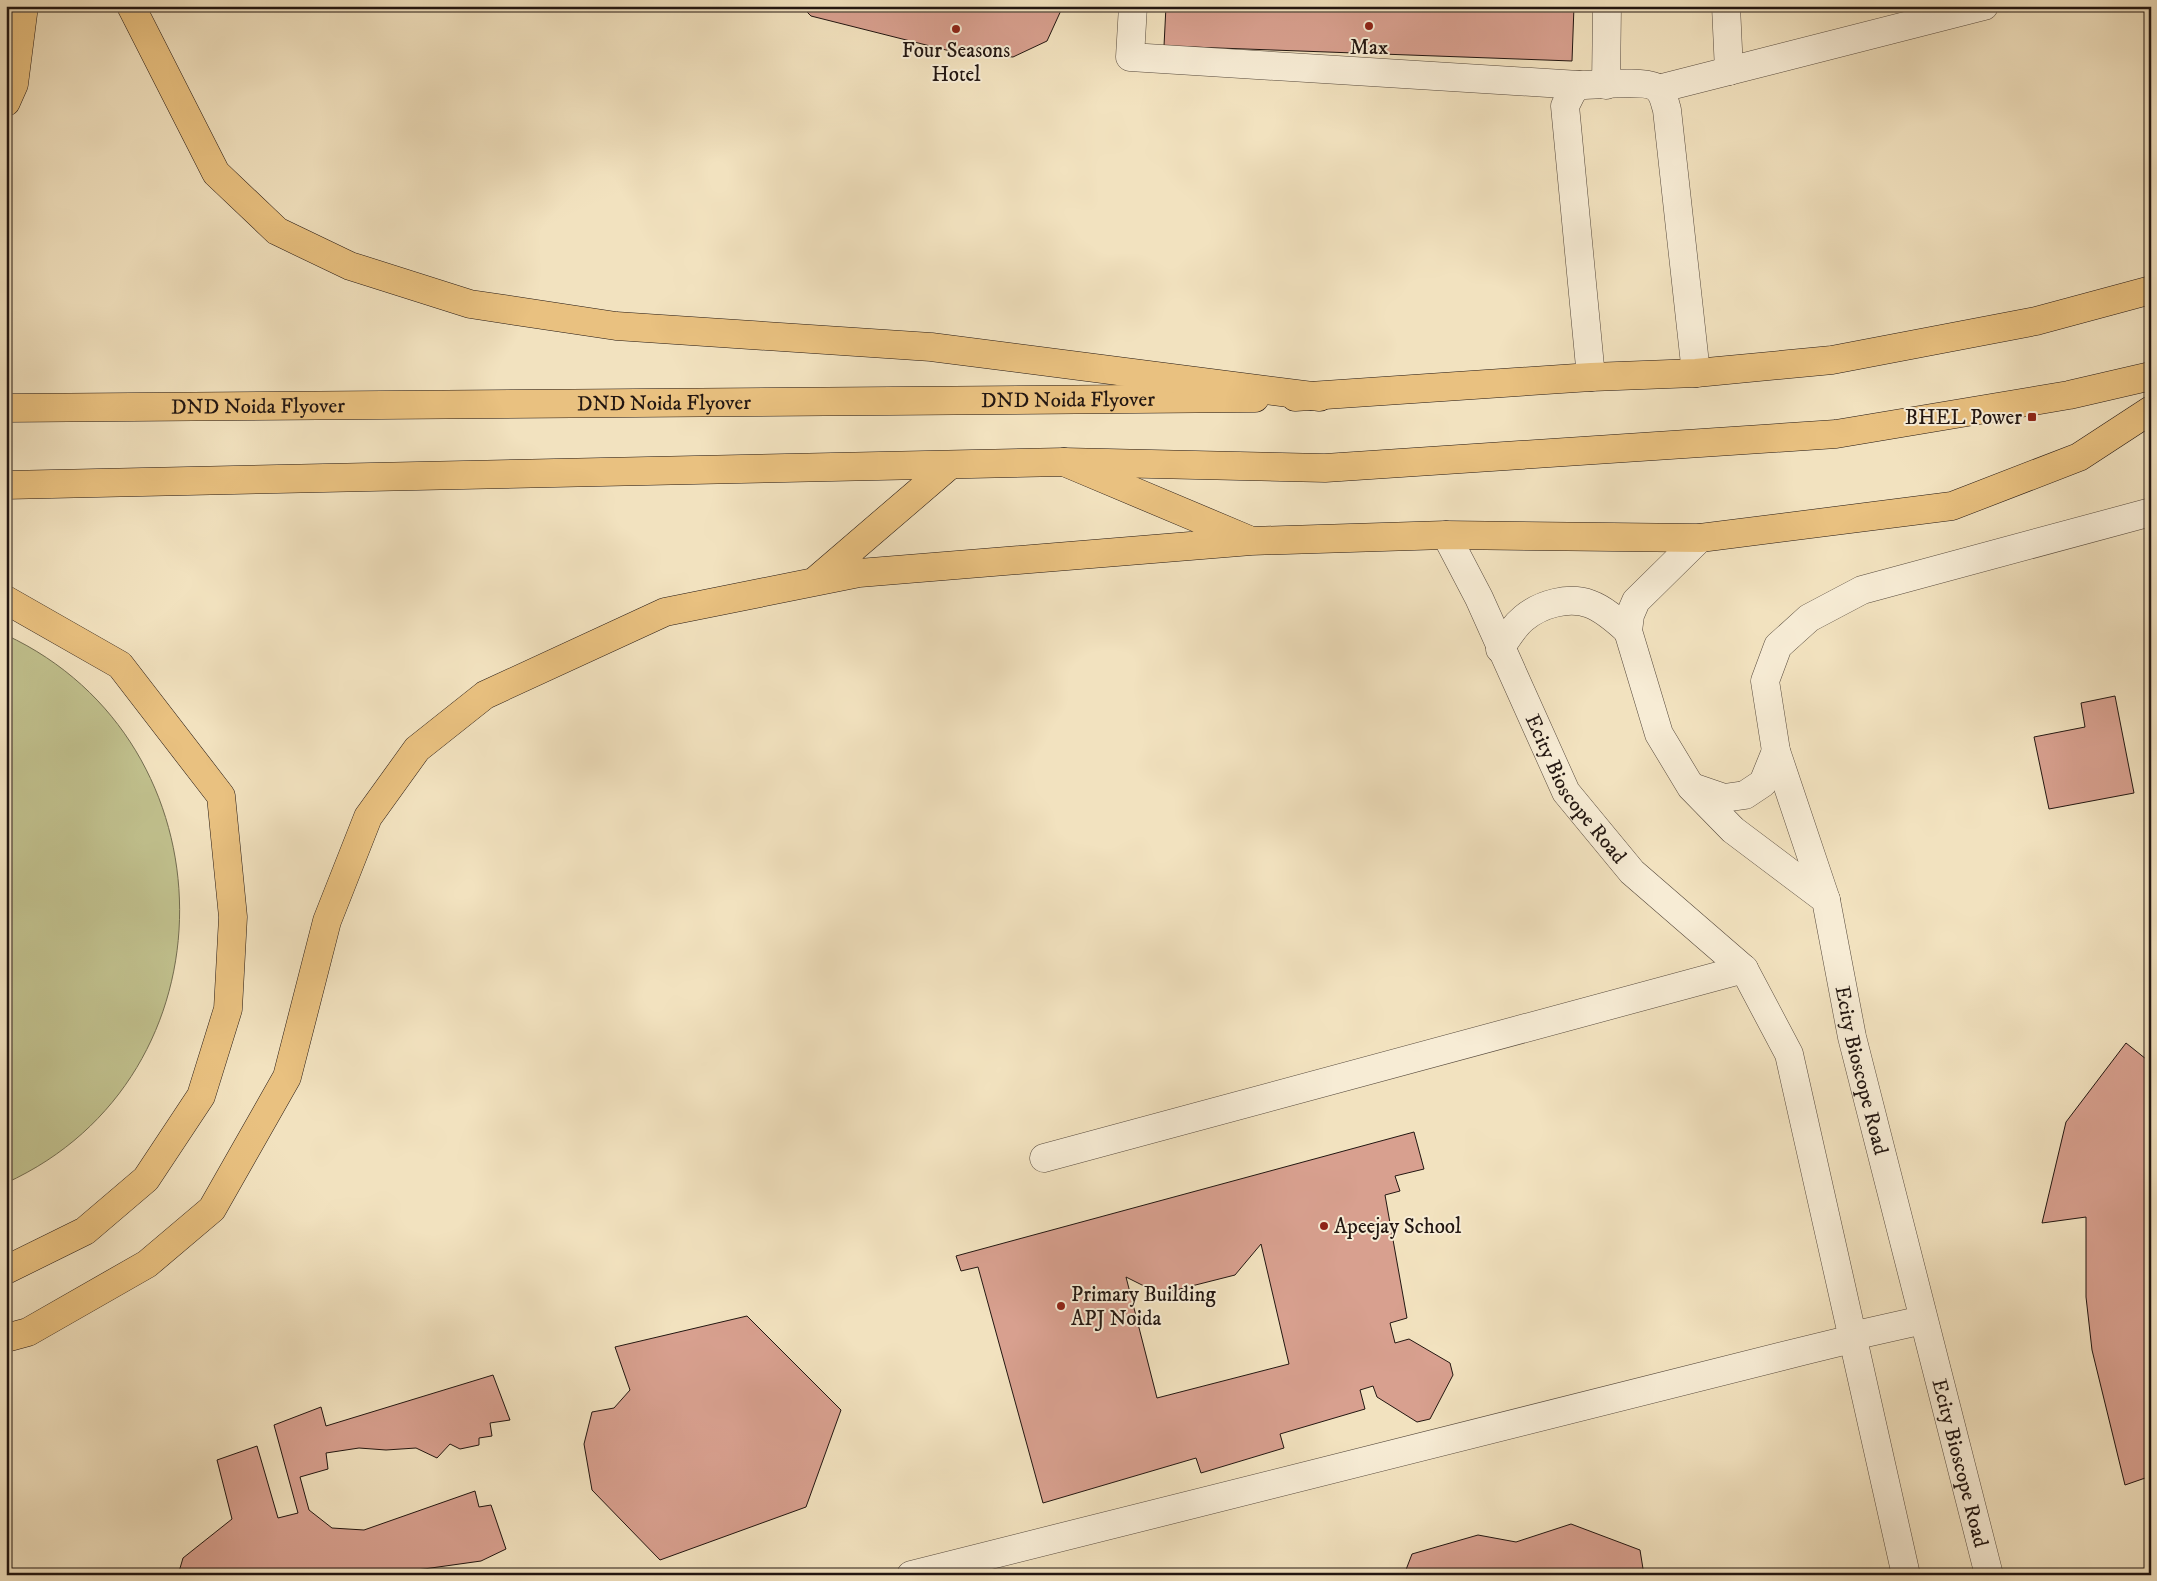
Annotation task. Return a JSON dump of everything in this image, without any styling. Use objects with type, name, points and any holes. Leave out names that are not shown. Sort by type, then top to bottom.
[{"type":"main road","points":[[6,102],[14,84],[24,6]]},
{"type":"main road","points":[[131,6],[216,173],[277,231],[350,266],[470,304],[616,326],[931,347],[1320,397],[1591,377],[1696,373],[1832,360],[2036,321],[2151,290]]},
{"type":"main road","points":[[6,485],[1064,462],[1325,468],[1836,434],[2069,395],[2151,376]]},
{"type":"main road","name":"DND Noida Flyover","points":[[6,408],[1320,397]]},
{"type":"main road","points":[[6,1338],[28,1332],[147,1264],[212,1210],[287,1077],[327,921],[368,817],[417,750],[485,695],[665,612],[859,573],[1251,541],[1446,535],[1700,538],[1952,506],[2080,457],[2151,410]]},
{"type":"main road","points":[[1064,462],[1251,541]]},
{"type":"main road","points":[[813,583],[950,465]]},
{"type":"main road","points":[[6,600],[120,665],[221,796],[233,917],[228,1009],[201,1096],[146,1179],[85,1232],[6,1270]]},
{"type":"lane","points":[[1133,6],[1130,57],[1579,85],[1648,84],[1658,89],[1667,110],[1696,373]]},
{"type":"lane","points":[[1606,85],[1607,6]]},
{"type":"lane","points":[[1726,6],[1729,71]]},
{"type":"lane","points":[[1658,89],[1984,6]]},
{"type":"lane","points":[[1579,85],[1572,92],[1565,106],[1591,377]]},
{"type":"lane","name":"Ecity Bioscope Road","points":[[1989,1575],[1852,1038],[1826,900],[1776,752],[1765,681],[1778,646],[1809,618],[1862,590],[2151,512]]},
{"type":"lane","name":"Ecity Bioscope Road","points":[[1446,535],[1479,598],[1566,792],[1632,872],[1744,969],[1789,1054],[1906,1575]]},
{"type":"lane","points":[[1700,538],[1636,602],[1630,615],[1628,631],[1658,734],[1691,787],[1733,830],[1826,900]]},
{"type":"lane","points":[[1500,648],[1524,618],[1547,605],[1564,601],[1591,604],[1612,617],[1628,631]]},
{"type":"lane","points":[[1691,787],[1724,798],[1745,795],[1763,783],[1776,752]]},
{"type":"lane","points":[[1044,1158],[1744,969]]},
{"type":"lane","points":[[911,1575],[1852,1339],[1852,1336],[1923,1320]]},
{"type":"green space","points":[[6,635],[82,685],[136,751],[169,827],[180,909],[169,991],[137,1068],[82,1133],[6,1183]]},
{"type":"building","name":"Four Seasons Hotel","points":[[801,6],[1063,6],[1047,41],[1013,57],[954,52],[811,16]]},
{"type":"building","name":"Max","points":[[1166,6],[1574,6],[1572,61],[1164,46]]},
{"type":"building","points":[[2115,696],[2134,793],[2049,809],[2034,737],[2085,727],[2081,703]]},
{"type":"building","points":[[2126,1043],[2151,1063],[2151,1476],[2125,1485],[2092,1350],[2086,1297],[2086,1217],[2042,1223],[2066,1122]]},
{"type":"building","name":"Primary Building APJ Noida","points":[[1414,1132],[1424,1169],[1395,1176],[1400,1191],[1385,1195],[1407,1318],[1390,1323],[1395,1343],[1409,1339],[1450,1363],[1453,1375],[1430,1419],[1417,1422],[1377,1397],[1373,1386],[1360,1390],[1365,1409],[1280,1434],[1284,1448],[1201,1473],[1196,1458],[1043,1503],[978,1267],[961,1271],[956,1256]],"holes":[[[1261,1244],[1289,1364],[1157,1398],[1126,1277],[1160,1294],[1235,1275]]]},
{"type":"building","points":[[747,1316],[841,1410],[806,1507],[660,1560],[592,1490],[584,1444],[592,1412],[614,1408],[630,1390],[615,1347]]},
{"type":"building","points":[[493,1375],[510,1420],[490,1423],[492,1436],[479,1438],[479,1445],[460,1449],[450,1444],[437,1458],[416,1448],[386,1450],[359,1448],[326,1453],[328,1469],[300,1477],[309,1510],[332,1528],[364,1530],[475,1491],[479,1507],[491,1505],[506,1549],[481,1561],[381,1575],[178,1575],[183,1558],[232,1519],[217,1460],[257,1446],[278,1518],[298,1513],[274,1425],[321,1407],[326,1426]]},
{"type":"building","points":[[1571,1524],[1640,1550],[1644,1575],[1404,1575],[1412,1554],[1478,1535],[1516,1542]]},
{"type":"place","name":"Max","points":[[1369,26]]},
{"type":"place","name":"Four Seasons Hotel","points":[[956,29]]},
{"type":"place","name":"BHEL Power","points":[[2032,417]]},
{"type":"place","name":"Apeejay School","points":[[1324,1226]]},
{"type":"place","name":"Primary Building APJ Noida","points":[[1061,1306]]}]
